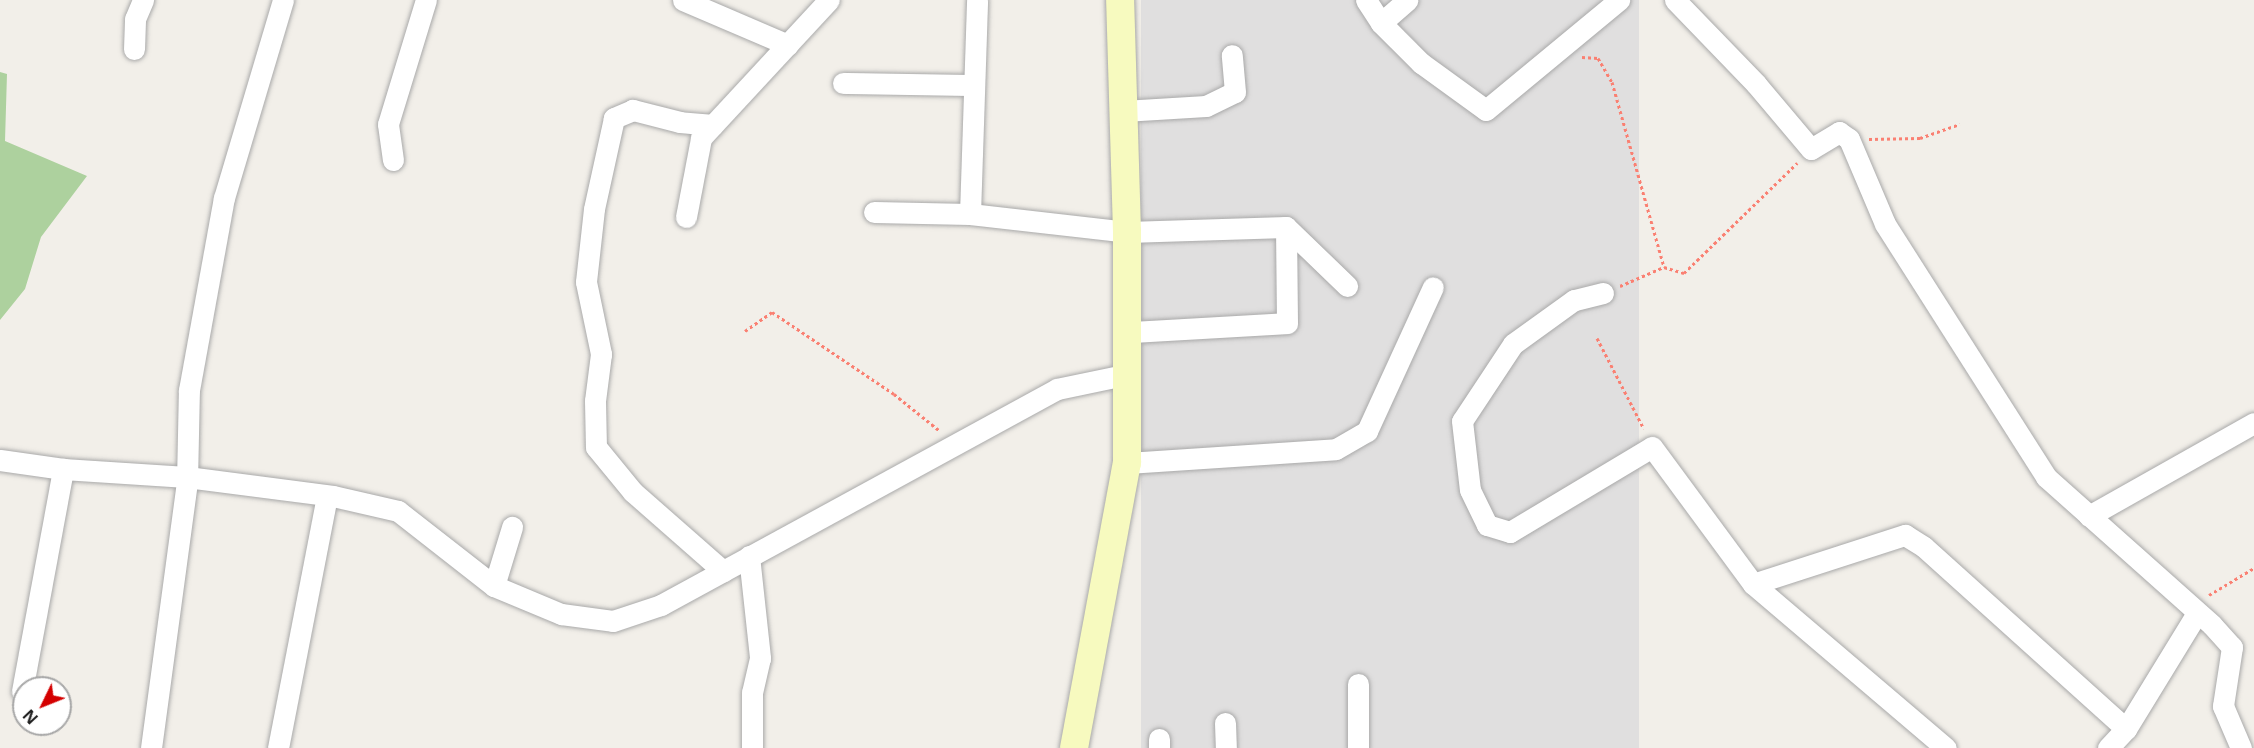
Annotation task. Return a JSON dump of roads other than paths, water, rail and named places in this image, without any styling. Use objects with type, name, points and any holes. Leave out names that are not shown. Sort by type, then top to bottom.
[{"type":"main road","points":[[1074,748],[1127,463],[1129,332],[1120,0]]},
{"type":"street","points":[[134,49],[135,19],[143,0]]},
{"type":"street","points":[[151,748],[187,477],[189,390],[224,198],[283,0]]},
{"type":"street","points":[[393,160],[388,124],[426,0]]},
{"type":"street","points":[[683,0],[788,45]]},
{"type":"street","points":[[686,217],[701,138],[829,0]]},
{"type":"street","points":[[970,214],[977,0]]},
{"type":"street","points":[[1366,0],[1381,23],[1421,63],[1486,110],[1619,0]]},
{"type":"street","points":[[1381,23],[1407,0]]},
{"type":"street","points":[[1675,0],[1756,84],[1811,149],[1839,132],[1849,139],[1885,224],[2046,477],[2232,647],[2223,706],[2241,748]]},
{"type":"street","points":[[1123,111],[1206,106],[1235,93],[1232,55]]},
{"type":"street","points":[[843,83],[974,85]]},
{"type":"street","points":[[713,125],[633,110],[614,118],[594,209],[586,282],[601,354],[595,401],[596,447],[633,492],[723,571]]},
{"type":"street","points":[[874,212],[970,214],[1127,232],[1286,227],[1347,286]]},
{"type":"street","points":[[1129,332],[1287,324],[1286,227]]},
{"type":"street","points":[[1127,463],[1336,449],[1352,440],[1367,431],[1433,287]]},
{"type":"street","points":[[1603,293],[1574,300],[1513,344],[1462,421],[1470,490],[1487,525],[1510,532],[1652,447],[1753,584],[1946,748]]},
{"type":"street","points":[[0,460],[63,469],[187,477],[327,496],[398,511],[494,586],[561,614],[614,621],[661,605],[1057,389],[1129,374]]},
{"type":"street","points":[[2089,516],[2254,423]]},
{"type":"street","points":[[25,676],[63,469]]},
{"type":"street","points":[[278,748],[327,496]]},
{"type":"street","points":[[494,586],[512,527]]},
{"type":"street","points":[[1753,584],[1905,535],[1924,547],[2126,729]]},
{"type":"street","points":[[749,556],[760,658],[752,693],[752,748]]},
{"type":"street","points":[[2108,748],[2126,729],[2193,610]]},
{"type":"street","points":[[1358,684],[1358,748]]},
{"type":"street","points":[[1225,723],[1226,748]]}]
